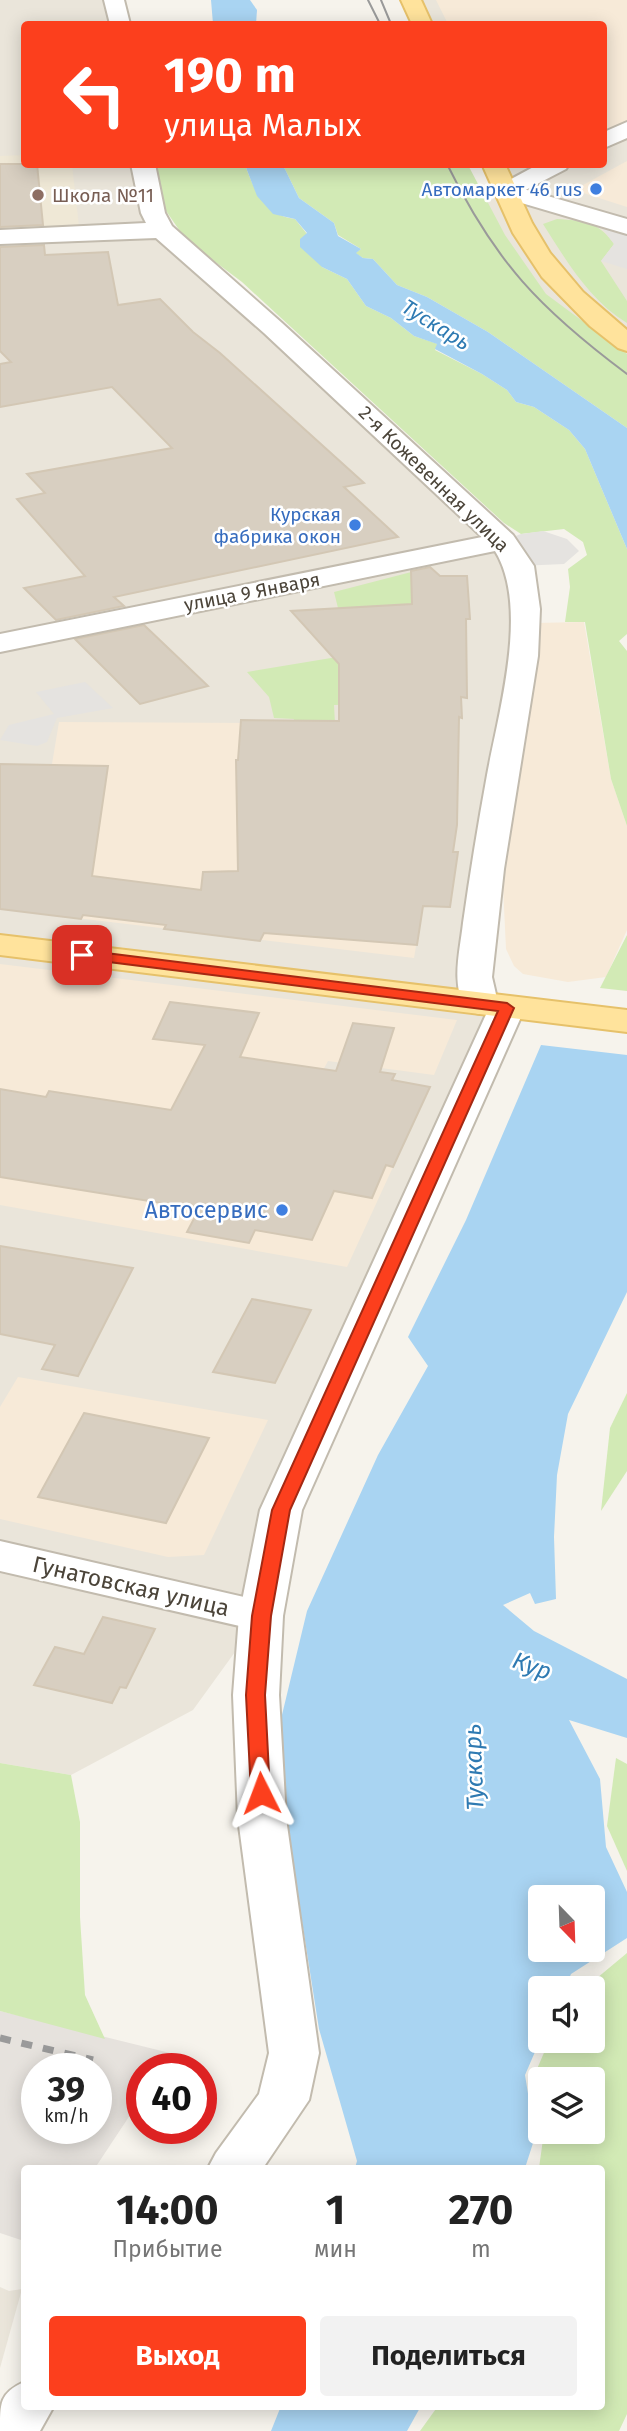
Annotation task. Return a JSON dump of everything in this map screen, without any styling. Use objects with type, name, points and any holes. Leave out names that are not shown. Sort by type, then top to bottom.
[{"type":"main road","points":[[411,0],[421,21]]},
{"type":"main road","points":[[495,168],[529,240],[557,281],[583,308],[627,343]]},
{"type":"main road","points":[[0,945],[627,1021]]},
{"type":"street","points":[[114,0],[119,21]]},
{"type":"street","points":[[607,140],[627,130]]},
{"type":"street","name":"2-я Кожевенная улица","points":[[144,168],[153,213],[162,230],[503,541],[519,566],[525,610],[523,656],[487,869],[474,977],[494,1006]]},
{"type":"street","points":[[506,191],[550,168]]},
{"type":"street","points":[[506,191],[627,227]]},
{"type":"street","points":[[0,237],[162,230]]},
{"type":"street","name":"улица 9 Января","points":[[0,643],[503,541]]},
{"type":"street","points":[[236,2165],[283,2100],[294,2053],[262,1818],[256,1695],[261,1616],[281,1510],[494,1006]]},
{"type":"street","name":"Гунатовская улица","points":[[0,1556],[261,1616]]},
{"type":"street","points":[[6,2431],[23,2410]]},
{"type":"shaded area","points":[[0,0],[114,0],[119,21],[21,21],[21,168],[144,168],[153,213],[503,541],[525,609],[474,977],[507,1008],[382,1288],[261,1616],[193,1710],[71,1775],[0,1763]]},
{"type":"shaded area","points":[[411,0],[627,0],[627,408],[441,230],[506,191],[494,168],[607,168],[607,21],[421,21]]},
{"type":"shaded area","points":[[436,0],[627,0],[627,127],[607,137],[607,21],[446,21]]},
{"type":"shaded area","name":"Школа №11","points":[[21,155],[21,168],[72,168],[79,226],[0,228],[0,156]]},
{"type":"shaded area","points":[[627,161],[627,207],[574,190]]},
{"type":"shaded area","points":[[614,223],[627,227],[627,269],[601,261],[614,244],[603,229]]},
{"type":"shaded area","points":[[543,531],[567,539],[579,551],[564,564],[519,566],[503,541],[521,534]]},
{"type":"shaded area","points":[[584,622],[611,779],[627,826],[627,930],[606,977],[568,982],[523,974],[514,966],[506,949],[503,886],[534,623]]},
{"type":"shaded area","points":[[85,682],[113,708],[57,718],[47,742],[37,746],[0,740],[9,725],[54,714],[36,692]]},
{"type":"shaded area","points":[[59,722],[272,723],[423,905],[414,958],[0,909],[0,772],[52,764]]},
{"type":"shaded area","points":[[0,964],[457,1020],[434,1075],[328,1061],[303,1107],[368,1162],[393,1167],[347,1267],[0,1205]]},
{"type":"shaded area","points":[[18,1377],[268,1420],[204,1555],[168,1557],[0,1519],[0,1407]]},
{"type":"shaded area","points":[[0,2011],[170,2053],[126,2053],[126,2121],[112,2142],[112,2053],[21,2053],[21,2144],[111,2144],[97,2165],[21,2165],[21,2240],[0,2233]]},
{"type":"shaded area","points":[[0,2287],[9,2291],[21,2289],[21,2293],[0,2368]]},
{"type":"green space","points":[[156,168],[246,168],[252,183],[268,207],[284,217],[295,219],[307,234],[322,267],[347,279],[366,306],[391,318],[414,336],[438,344],[435,350],[482,374],[507,390],[516,402],[534,407],[569,430],[585,449],[627,549],[627,634],[619,641],[627,651],[627,826],[611,779],[585,622],[565,622],[570,587],[568,569],[587,555],[583,542],[564,529],[521,534],[504,523],[242,282],[186,240],[162,205]]},
{"type":"green space","points":[[284,168],[470,168],[505,235],[546,294],[627,354],[627,428],[488,332],[427,297],[397,285],[373,259],[363,258],[355,253],[361,249],[338,235],[334,223],[299,198]]},
{"type":"green space","points":[[557,219],[590,224],[608,236],[614,244],[601,261],[627,301],[627,323],[601,303],[570,265],[543,224]]},
{"type":"green space","points":[[423,569],[411,577],[412,604],[338,608],[334,592]]},
{"type":"green space","points":[[331,658],[367,659],[376,704],[334,705],[335,724],[292,741],[294,719],[274,718],[269,697],[247,672]]},
{"type":"green space","points":[[627,935],[627,991],[600,988]]},
{"type":"green space","points":[[627,1393],[627,1471],[601,1511],[610,1428]]},
{"type":"green space","points":[[616,1758],[627,1764],[627,1871],[607,1826]]},
{"type":"green space","points":[[0,1763],[71,1775],[80,1822],[80,1917],[85,1995],[105,2039],[0,2011]]},
{"type":"green space","points":[[627,1953],[627,2414],[619,2431],[420,2431],[435,2410],[605,2410],[605,2165],[539,2165],[542,2144],[605,2144],[605,2067],[538,2067],[544,2053],[605,2053],[605,1976],[599,1976]]},
{"type":"water","points":[[211,0],[250,0],[257,10],[256,21],[213,21]]},
{"type":"water","name":"Тускарь","points":[[246,168],[284,168],[299,198],[334,223],[338,236],[361,249],[356,253],[363,258],[373,259],[397,285],[427,297],[488,332],[627,428],[627,549],[585,449],[569,430],[534,407],[516,402],[507,390],[435,349],[437,344],[414,336],[391,318],[366,306],[347,279],[322,267],[300,247],[300,239],[307,233],[295,219],[273,214],[257,196]]},
{"type":"water","points":[[541,1045],[627,1055],[627,1292],[568,1414],[557,1475],[554,1537],[556,1599],[535,1604],[530,1593],[503,1605],[534,1631],[627,1679],[627,1738],[569,1720],[600,1779],[606,1847],[627,1892],[627,1938],[606,1952],[606,1885],[528,1885],[528,1962],[590,1962],[570,1976],[528,1976],[528,2053],[535,2053],[525,2075],[528,2094],[528,2144],[533,2144],[526,2165],[356,2165],[357,2161],[319,2029],[301,1915],[283,1830],[281,1719],[307,1611],[378,1455],[428,1366],[408,1337],[466,1220]]},
{"type":"water","points":[[279,2410],[419,2410],[407,2431],[271,2431]]},
{"type":"building","name":"Школа №11","points":[[0,164],[21,164],[21,168],[37,168],[43,225],[0,227]]},
{"type":"building","points":[[44,245],[45,255],[108,252],[118,305],[160,299],[193,332],[220,353],[364,483],[344,487],[398,537],[114,597],[124,606],[56,620],[24,588],[85,576],[17,499],[45,493],[27,474],[172,448],[112,387],[0,407],[0,364],[11,362],[0,351],[0,247]]},
{"type":"building","points":[[430,567],[440,576],[467,576],[470,619],[466,619],[467,698],[461,697],[462,718],[459,717],[457,825],[453,852],[458,852],[450,907],[423,906],[417,945],[264,933],[260,941],[164,929],[166,925],[83,915],[81,919],[0,909],[0,764],[108,766],[92,876],[201,890],[203,872],[238,871],[236,760],[241,720],[339,721],[339,664],[291,611],[412,604],[411,571]]},
{"type":"building","points":[[144,625],[208,686],[140,704],[75,639]]},
{"type":"building","points":[[170,1002],[259,1013],[240,1057],[336,1071],[353,1023],[394,1028],[380,1072],[395,1074],[392,1080],[430,1087],[393,1167],[386,1165],[372,1198],[334,1191],[312,1240],[255,1230],[249,1243],[187,1232],[199,1209],[0,1177],[0,1089],[46,1097],[49,1091],[171,1110],[205,1045],[153,1039]]},
{"type":"building","points":[[0,1246],[133,1268],[78,1376],[42,1369],[55,1345],[0,1334]]},
{"type":"building","points":[[252,1299],[311,1310],[275,1383],[213,1372]]},
{"type":"building","points":[[84,1413],[209,1438],[166,1523],[38,1497]]},
{"type":"building","points":[[103,1617],[155,1629],[126,1688],[120,1687],[112,1703],[34,1685],[55,1647],[84,1654]]},
{"type":"tram line","points":[[368,0],[378,21]]},
{"type":"tram line","points":[[381,0],[390,21]]},
{"type":"tram line","points":[[449,168],[483,229],[522,281],[569,328],[627,374]]},
{"type":"railway","points":[[0,2038],[63,2053]]},
{"type":"place","name":"Автомаркет 46 rus","points":[[596,189]]},
{"type":"place","name":"Школа №11","points":[[38,195]]},
{"type":"place","name":"Курская фабрика окон","points":[[355,525]]},
{"type":"place","name":"Автосервис","points":[[282,1210]]},
{"type":"route","points":[[82,955],[507,1008],[281,1510],[261,1616],[256,1695],[261,1793]]},
{"type":"water label","name":"Кур","points":[[532,1666]]}]
